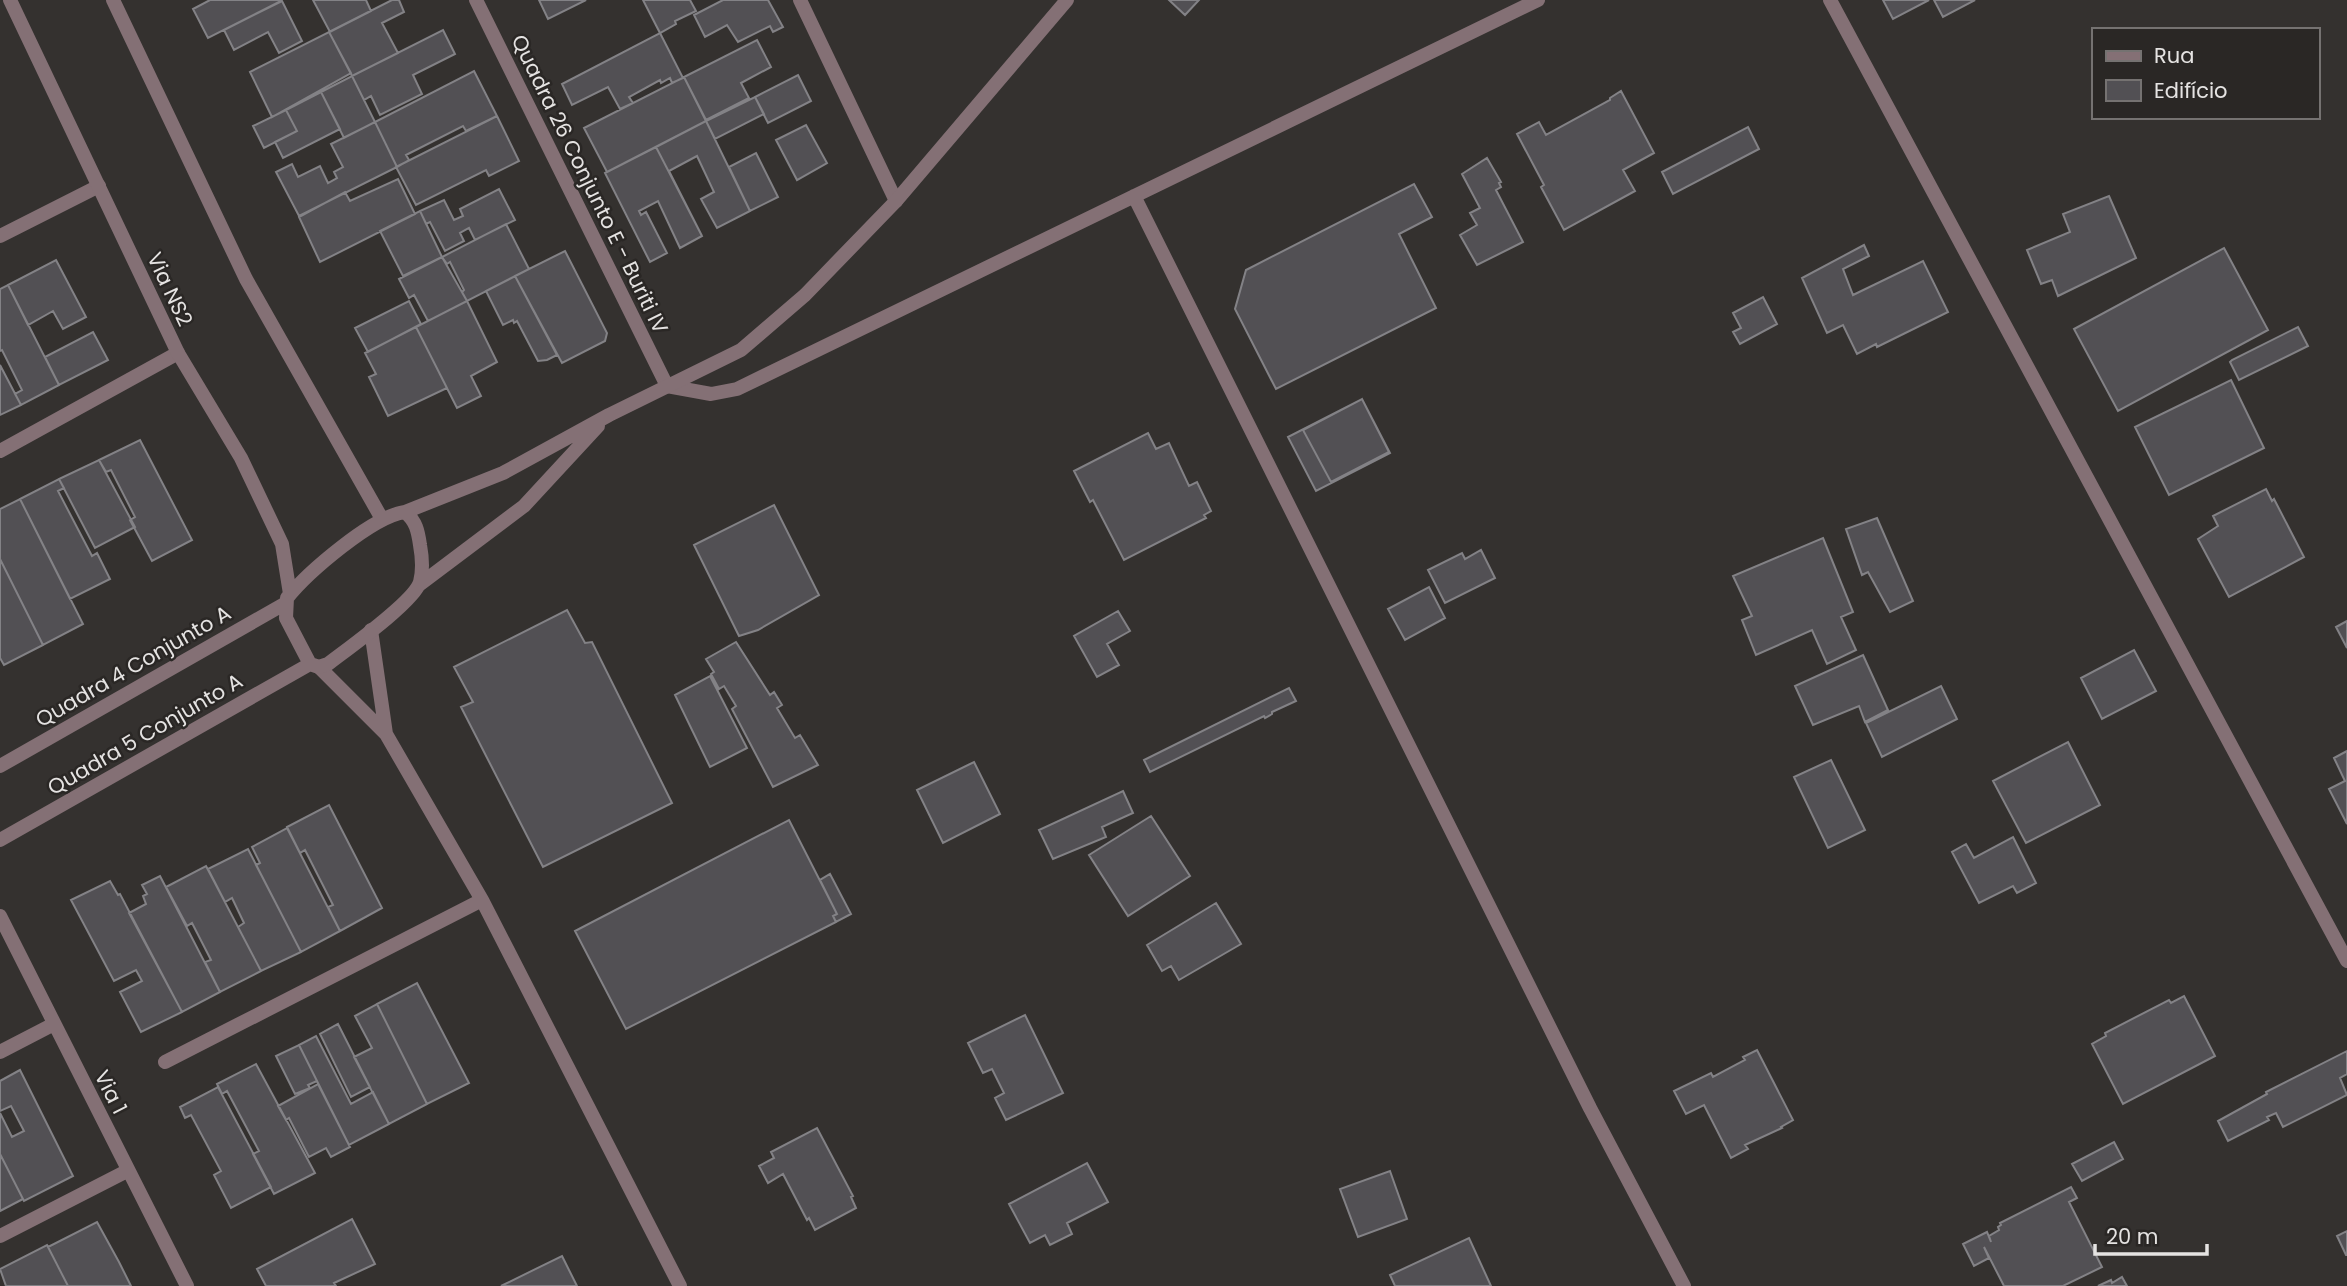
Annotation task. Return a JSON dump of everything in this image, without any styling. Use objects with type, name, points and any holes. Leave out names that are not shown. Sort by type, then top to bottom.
[{"type":"street","name":"Via NS2","points":[[10,0],[178,353],[242,458],[282,544],[288,598],[286,618],[314,666],[386,734]]},
{"type":"street","points":[[113,0],[246,279],[382,519]]},
{"type":"street","name":"Quadra 26 Conjunto E - Buriti IV","points":[[476,0],[667,386]]},
{"type":"street","points":[[800,0],[896,201]]},
{"type":"street","name":"Quadra 4 Conjunto A","points":[[0,766],[288,598],[336,551],[382,519],[503,473],[609,415],[741,350],[806,295],[896,201],[1067,0]]},
{"type":"street","points":[[667,386],[711,394],[737,389],[1538,0]]},
{"type":"street","points":[[1830,0],[2347,961]]},
{"type":"street","points":[[0,236],[99,186]]},
{"type":"street","points":[[1134,196],[1573,1074],[1684,1286]]},
{"type":"street","points":[[0,451],[178,353]]},
{"type":"street","name":"Quadra 5 Conjunto A","points":[[0,840],[314,666],[327,664],[401,605],[419,585],[524,506],[609,415]]},
{"type":"street","points":[[405,512],[413,518],[419,533],[422,555],[419,585]]},
{"type":"street","points":[[371,630],[386,734],[482,900],[680,1286]]},
{"type":"street","points":[[165,1062],[482,900]]},
{"type":"street","name":"Via 1","points":[[0,916],[187,1286]]},
{"type":"street","points":[[0,1052],[54,1024]]},
{"type":"street","points":[[0,1236],[127,1171]]},
{"type":"building","points":[[210,0],[281,1],[208,38],[193,9]]},
{"type":"building","points":[[313,0],[366,0],[371,11],[330,32]]},
{"type":"building","points":[[392,0],[399,0],[404,12],[382,23],[398,53],[352,76],[329,32]]},
{"type":"building","points":[[539,0],[586,0],[548,19]]},
{"type":"building","points":[[643,0],[690,0],[696,11],[675,21],[676,24],[660,33]]},
{"type":"building","points":[[723,0],[768,0],[783,27],[773,32],[770,26],[738,42],[727,25],[705,37],[694,15]]},
{"type":"building","points":[[1169,0],[1199,0],[1185,15]]},
{"type":"building","points":[[1883,0],[1929,0],[1893,19]]},
{"type":"building","points":[[1934,0],[1975,0],[1943,17]]},
{"type":"building","points":[[282,1],[302,41],[279,53],[268,32],[234,50],[224,30]]},
{"type":"building","points":[[443,30],[455,54],[413,75],[422,94],[380,115],[371,96],[364,100],[352,76]]},
{"type":"building","points":[[329,32],[351,73],[272,117],[250,72]]},
{"type":"building","points":[[660,33],[683,78],[672,83],[670,78],[661,83],[660,80],[629,97],[633,103],[620,109],[608,87],[572,105],[562,84]]},
{"type":"building","points":[[757,40],[771,67],[741,83],[749,98],[706,120],[684,77]]},
{"type":"building","points":[[474,71],[497,116],[466,131],[463,126],[406,155],[409,160],[397,167],[375,122]]},
{"type":"building","points":[[798,75],[811,101],[768,123],[755,97]]},
{"type":"building","points":[[352,76],[375,122],[344,138],[321,92]]},
{"type":"building","points":[[684,77],[706,121],[607,172],[584,128]]},
{"type":"building","points":[[1621,91],[1654,153],[1623,170],[1635,191],[1564,230],[1517,134],[1539,122],[1546,135],[1610,100]]},
{"type":"building","points":[[321,92],[340,129],[283,158],[275,142],[297,131],[286,110]]},
{"type":"building","points":[[755,97],[764,114],[715,139],[706,121]]},
{"type":"building","points":[[286,110],[297,131],[264,148],[253,126]]},
{"type":"building","points":[[497,116],[519,161],[489,176],[486,170],[416,205],[396,167]]},
{"type":"building","points":[[706,121],[750,211],[717,228],[701,199],[714,192],[697,156],[669,171],[702,236],[656,147]]},
{"type":"building","points":[[375,122],[397,167],[299,216],[276,172],[292,164],[298,177],[320,166],[328,183],[337,178],[334,172],[343,167],[331,144]]},
{"type":"building","points":[[806,125],[827,163],[797,180],[776,140]]},
{"type":"building","points":[[1748,127],[1759,149],[1673,194],[1662,172]]},
{"type":"building","points":[[656,147],[702,236],[680,248],[658,201],[639,211],[641,215],[646,212],[667,253],[650,262],[605,173]]},
{"type":"building","points":[[756,153],[778,197],[750,211],[729,167]]},
{"type":"building","points":[[1487,158],[1501,182],[1501,187],[1496,190],[1523,242],[1477,265],[1460,235],[1477,225],[1470,213],[1480,208],[1462,174]]},
{"type":"building","points":[[398,179],[415,214],[320,262],[299,217],[345,192],[350,201]]},
{"type":"building","points":[[1414,184],[1432,217],[1399,234],[1436,308],[1276,389],[1235,309],[1246,270]]},
{"type":"building","points":[[499,189],[515,220],[475,240],[469,228],[460,233],[464,241],[445,251],[430,222],[426,224],[420,211],[444,200],[454,220],[463,216],[460,209]]},
{"type":"building","points":[[2109,196],[2136,258],[2058,296],[2052,280],[2041,284],[2027,250],[2070,232],[2063,214]]},
{"type":"building","points":[[420,211],[442,257],[403,276],[380,231]]},
{"type":"building","points":[[506,224],[529,269],[467,301],[450,262],[447,264],[442,257]]},
{"type":"building","points":[[1864,245],[1869,256],[1843,269],[1853,295],[1923,261],[1948,312],[1857,354],[1843,325],[1827,333],[1802,278]]},
{"type":"building","points":[[2224,248],[2268,330],[2118,411],[2074,329]]},
{"type":"building","points":[[565,251],[607,333],[605,341],[562,363],[515,276]]},
{"type":"building","points":[[442,257],[467,301],[428,321],[414,295],[409,298],[399,279]]},
{"type":"building","points":[[56,260],[86,317],[63,329],[53,311],[28,325],[8,285]]},
{"type":"building","points":[[515,276],[557,355],[547,360],[538,361],[517,321],[503,325],[486,291]]},
{"type":"building","points":[[8,285],[59,385],[21,405],[15,394],[22,390],[2,350],[0,351],[0,289]]},
{"type":"building","points":[[1763,297],[1777,324],[1740,344],[1733,332],[1741,328],[1733,313]]},
{"type":"building","points":[[409,301],[421,324],[368,352],[355,328]]},
{"type":"building","points":[[467,301],[497,362],[471,376],[481,396],[457,408],[416,327]]},
{"type":"building","points":[[416,327],[447,388],[388,416],[369,377],[376,374],[365,353]]},
{"type":"building","points":[[2298,327],[2308,346],[2239,380],[2230,362],[2232,360]]},
{"type":"building","points":[[93,332],[108,360],[59,385],[45,357]]},
{"type":"building","points":[[0,365],[21,405],[0,415]]},
{"type":"building","points":[[2231,380],[2264,448],[2169,495],[2135,427]]},
{"type":"building","points":[[1362,399],[1390,453],[1316,491],[1288,437]]},
{"type":"building","points":[[1362,399],[1389,452],[1331,482],[1303,430]]},
{"type":"building","points":[[1148,433],[1156,449],[1169,443],[1189,486],[1197,482],[1211,511],[1204,515],[1206,518],[1124,560],[1093,500],[1090,502],[1074,471]]},
{"type":"building","points":[[140,440],[192,540],[152,561],[130,520],[135,517],[111,470],[106,472],[99,460]]},
{"type":"building","points":[[99,460],[135,527],[95,548],[59,479]]},
{"type":"building","points":[[59,479],[64,488],[58,491],[92,556],[97,553],[110,579],[70,599],[20,499]]},
{"type":"building","points":[[2266,489],[2272,501],[2274,499],[2304,557],[2229,597],[2198,539],[2218,526],[2213,516]]},
{"type":"building","points":[[20,499],[83,624],[43,645],[0,559],[0,509]]},
{"type":"building","points":[[774,505],[819,595],[758,630],[739,636],[694,545]]},
{"type":"building","points":[[1877,518],[1913,601],[1890,612],[1868,572],[1862,575],[1846,529]]},
{"type":"building","points":[[1823,538],[1853,612],[1841,617],[1856,650],[1827,664],[1812,630],[1756,655],[1742,620],[1752,616],[1733,576]]},
{"type":"building","points":[[1481,550],[1495,578],[1445,603],[1428,570],[1462,553],[1465,559]]},
{"type":"building","points":[[0,559],[43,645],[4,665],[0,658]]},
{"type":"building","points":[[1429,587],[1445,618],[1405,640],[1388,609]]},
{"type":"building","points":[[567,610],[585,643],[592,642],[672,803],[543,867],[461,707],[473,702],[454,667]]},
{"type":"building","points":[[1118,611],[1130,631],[1107,644],[1119,665],[1097,677],[1074,636]]},
{"type":"building","points":[[2347,621],[2347,648],[2336,627]]},
{"type":"building","points":[[736,642],[770,695],[774,692],[782,705],[777,708],[795,738],[800,735],[818,765],[773,787],[732,709],[736,706],[724,686],[719,689],[711,674],[714,672],[706,659]]},
{"type":"building","points":[[2134,650],[2156,691],[2102,719],[2081,678]]},
{"type":"building","points":[[1863,655],[1888,710],[1865,722],[1859,706],[1813,725],[1795,686]]},
{"type":"building","points":[[710,676],[747,748],[710,767],[675,695]]},
{"type":"building","points":[[1941,686],[1957,719],[1882,757],[1866,723]]},
{"type":"building","points":[[1289,688],[1296,701],[1150,772],[1144,760]]},
{"type":"building","points":[[2068,742],[2100,805],[2026,843],[1993,781]]},
{"type":"building","points":[[2347,751],[2347,824],[2329,789],[2345,781],[2334,758]]},
{"type":"building","points":[[1831,760],[1865,830],[1828,848],[1794,777]]},
{"type":"building","points":[[974,762],[1000,814],[943,843],[917,790]]},
{"type":"building","points":[[1123,791],[1133,813],[1102,827],[1106,837],[1053,859],[1039,830]]},
{"type":"building","points":[[329,805],[382,908],[340,931],[328,907],[333,905],[305,850],[300,853],[287,827]]},
{"type":"building","points":[[1151,816],[1190,876],[1128,916],[1089,855]]},
{"type":"building","points":[[789,820],[837,914],[833,916],[836,922],[626,1029],[575,931]]},
{"type":"building","points":[[287,828],[340,931],[301,952],[256,865],[260,863],[252,847]]},
{"type":"building","points":[[2013,837],[2036,883],[2017,893],[2013,886],[1979,903],[1952,852],[1966,844],[1974,858]]},
{"type":"building","points":[[248,849],[301,952],[261,971],[238,927],[244,923],[232,898],[225,902],[208,869]]},
{"type":"building","points":[[206,866],[261,971],[220,992],[205,962],[211,960],[192,923],[187,926],[166,887]]},
{"type":"building","points":[[830,874],[851,914],[836,922],[833,916],[837,914],[820,880]]},
{"type":"building","points":[[160,876],[220,992],[182,1012],[129,913],[146,904],[143,896],[147,894],[142,885]]},
{"type":"building","points":[[110,881],[118,895],[120,894],[182,1012],[141,1032],[120,992],[142,981],[136,970],[114,981],[71,900]]},
{"type":"building","points":[[1216,903],[1241,944],[1179,980],[1171,966],[1162,971],[1147,945]]},
{"type":"building","points":[[417,983],[469,1083],[427,1104],[377,1004]]},
{"type":"building","points":[[2184,996],[2215,1056],[2123,1104],[2092,1044],[2106,1036],[2105,1033],[2169,1000],[2171,1003]]},
{"type":"building","points":[[377,1004],[427,1104],[389,1124],[354,1057],[372,1048],[355,1016]]},
{"type":"building","points":[[1025,1015],[1063,1093],[1006,1120],[995,1098],[1004,1093],[992,1069],[983,1073],[968,1043]]},
{"type":"building","points":[[338,1024],[370,1087],[351,1097],[320,1034]]},
{"type":"building","points":[[316,1036],[351,1104],[373,1092],[389,1124],[349,1145],[299,1045]]},
{"type":"building","points":[[299,1045],[317,1081],[308,1085],[310,1088],[295,1094],[276,1056]]},
{"type":"building","points":[[1757,1050],[1793,1120],[1745,1145],[1748,1149],[1731,1158],[1704,1105],[1686,1114],[1674,1091],[1711,1073],[1713,1077],[1745,1060],[1743,1057]]},
{"type":"building","points":[[2347,1051],[2347,1074],[2340,1078],[2347,1095],[2283,1127],[2276,1113],[2267,1117],[2269,1120],[2228,1141],[2218,1121],[2267,1094],[2266,1092]]},
{"type":"building","points":[[256,1064],[315,1173],[274,1194],[253,1154],[259,1151],[227,1091],[222,1094],[217,1084]]},
{"type":"building","points":[[20,1070],[73,1176],[24,1201],[0,1154],[0,1113],[12,1137],[24,1131],[11,1106],[0,1111],[0,1081]]},
{"type":"building","points":[[318,1084],[350,1147],[331,1157],[326,1148],[309,1157],[289,1118],[286,1120],[278,1106]]},
{"type":"building","points":[[218,1087],[271,1187],[231,1208],[214,1175],[221,1171],[191,1115],[185,1118],[180,1107]]},
{"type":"building","points":[[817,1128],[853,1196],[851,1197],[856,1208],[815,1230],[783,1174],[768,1183],[759,1166],[774,1158],[771,1152]]},
{"type":"building","points":[[2114,1142],[2123,1159],[2082,1181],[2072,1164]]},
{"type":"building","points":[[0,1154],[23,1199],[0,1211]]},
{"type":"building","points":[[1087,1163],[1108,1202],[1067,1223],[1072,1234],[1050,1245],[1045,1235],[1030,1243],[1009,1204]]},
{"type":"building","points":[[1390,1171],[1407,1219],[1358,1237],[1340,1189]]},
{"type":"building","points":[[2071,1187],[2077,1198],[2069,1202],[2102,1267],[2063,1286],[2004,1286],[1984,1247],[1989,1258],[1974,1266],[1963,1244],[1987,1232],[1991,1242],[1989,1236],[1999,1230],[2000,1223]]},
{"type":"building","points":[[352,1219],[375,1264],[334,1283],[336,1286],[266,1286],[257,1269]]},
{"type":"building","points":[[97,1222],[131,1286],[68,1286],[48,1247]]},
{"type":"building","points":[[2347,1231],[2347,1255],[2346,1255],[2337,1236]]},
{"type":"building","points":[[1469,1238],[1491,1286],[1395,1286],[1390,1275]]},
{"type":"building","points":[[47,1245],[68,1286],[6,1286],[0,1269]]},
{"type":"building","points":[[562,1256],[577,1286],[501,1286]]},
{"type":"building","points":[[2122,1277],[2127,1286],[2098,1286],[2111,1280],[2112,1283]]}]
